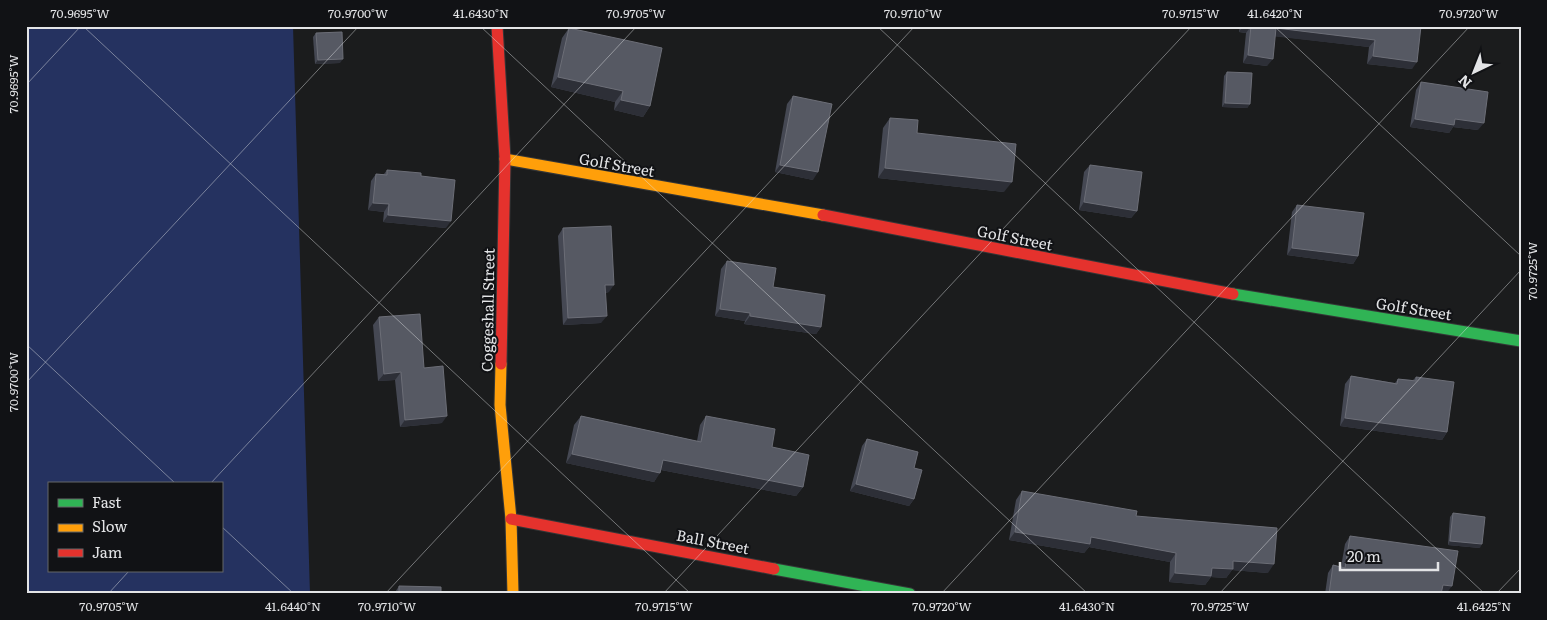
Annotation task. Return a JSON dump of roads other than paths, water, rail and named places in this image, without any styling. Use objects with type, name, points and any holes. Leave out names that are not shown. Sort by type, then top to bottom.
[{"type":"street","name":"Coggeshall Street","points":[[497,26],[505,159],[500,405],[511,519],[513,594]]},
{"type":"street","name":"Golf Street","points":[[505,159],[819,214],[1256,298],[1521,341]]},
{"type":"street","name":"Ball Street","points":[[511,519],[910,594]]}]
